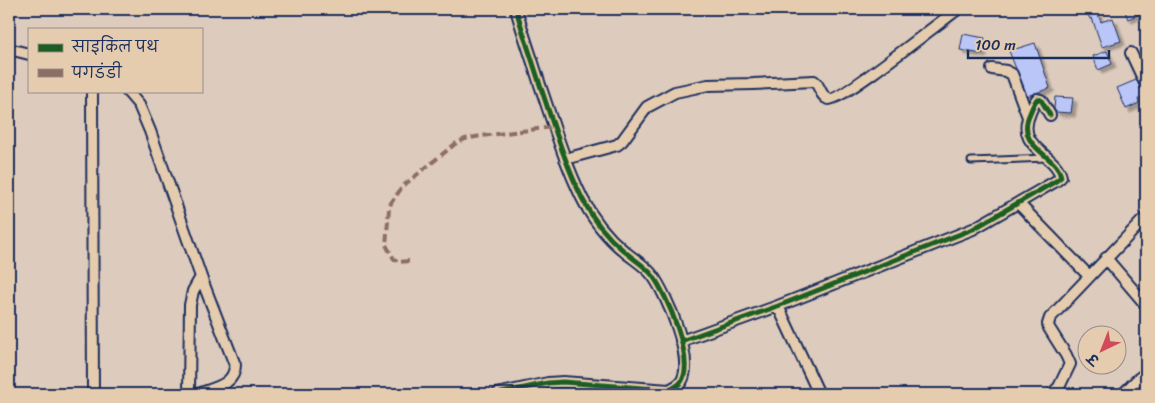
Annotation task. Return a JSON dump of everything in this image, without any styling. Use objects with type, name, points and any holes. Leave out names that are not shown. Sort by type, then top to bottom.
[{"type":"street","points":[[497,394],[563,382],[668,390],[681,383],[685,367],[682,340],[660,287],[651,274],[618,246],[596,220],[584,201],[565,159],[516,9]]},
{"type":"street","points":[[565,159],[617,145],[622,141],[646,107],[675,92],[700,86],[814,80],[824,96],[834,99],[863,81],[958,9]]},
{"type":"street","points":[[9,49],[28,54]]},
{"type":"street","points":[[1131,52],[1146,85]]},
{"type":"street","points":[[992,69],[1012,74],[1028,117]]},
{"type":"street","points":[[92,92],[93,394]]},
{"type":"street","points":[[128,92],[139,105],[150,131],[201,277],[235,365],[235,373],[231,379],[224,384],[198,394]]},
{"type":"street","points":[[682,340],[778,306],[965,232],[1019,204],[1061,176],[1059,170],[1038,151],[1030,139],[1026,125],[1028,117],[1038,99],[1041,100],[1050,115]]},
{"type":"street","points":[[1019,204],[1089,276]]},
{"type":"street","points":[[1052,394],[1066,376],[1070,364],[1049,328],[1048,321],[1146,218]]},
{"type":"street","points":[[1106,258],[1146,305]]},
{"type":"street","points":[[189,394],[190,305],[193,291],[201,277]]},
{"type":"street","points":[[778,306],[819,394]]},
{"type":"street","points":[[1124,394],[1138,379],[1146,374]]},
{"type":"lane","points":[[971,162],[1046,158]]},
{"type":"building","points":[[1096,9],[1101,22],[1113,18],[1121,41],[1102,47],[1092,18],[1090,19],[1086,10]]},
{"type":"building","points":[[1124,9],[1146,9],[1146,11],[1128,19]]},
{"type":"building","points":[[963,34],[985,38],[982,54],[960,50]]},
{"type":"building","points":[[1035,43],[1050,88],[1027,96],[1009,51]]},
{"type":"building","points":[[1107,51],[1112,64],[1098,70],[1093,56]]},
{"type":"building","points":[[1136,80],[1142,90],[1146,92],[1146,96],[1138,99],[1139,103],[1126,109],[1117,88]]},
{"type":"building","points":[[1055,97],[1073,98],[1071,113],[1056,112],[1054,109]]},
{"type":"marked path","points":[[409,261],[399,262],[394,259],[386,245],[389,209],[403,186],[455,144],[465,139],[553,127]]},
{"type":"cycle path","points":[[497,394],[548,383],[563,382],[669,390],[681,382],[685,372],[682,344],[672,312],[659,285],[647,269],[618,246],[600,227],[582,198],[559,142],[516,9]]},
{"type":"cycle path","points":[[681,341],[778,306],[973,229],[1056,181],[1061,177],[1058,169],[1032,143],[1028,135],[1027,125],[1037,99],[1041,100],[1050,115]]}]
